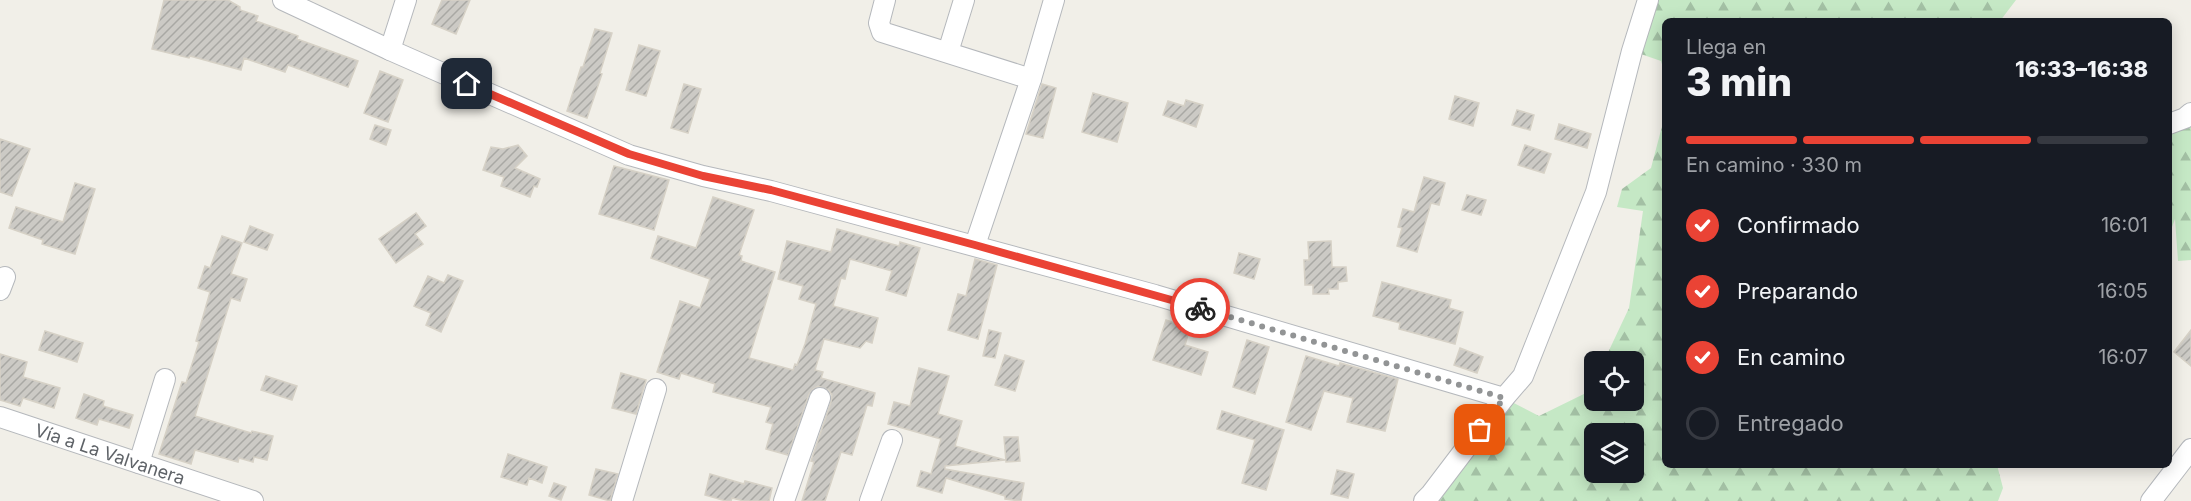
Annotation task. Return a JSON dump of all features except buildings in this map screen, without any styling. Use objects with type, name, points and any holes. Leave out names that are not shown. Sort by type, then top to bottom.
[{"type":"street","points":[[283,0],[390,50],[629,154],[703,176],[771,190],[1155,295],[1504,398]]},
{"type":"street","points":[[390,50],[406,0]]},
{"type":"street","points":[[885,0],[879,23],[882,32],[1031,79]]},
{"type":"street","points":[[948,52],[964,0]]},
{"type":"street","points":[[975,245],[1031,79],[1054,0]]},
{"type":"street","points":[[1424,501],[1523,376],[1596,192],[1632,51],[1648,0]]},
{"type":"street","points":[[2172,123],[2191,113]]},
{"type":"street","points":[[139,463],[165,379]]},
{"type":"street","points":[[622,501],[656,389]]},
{"type":"street","points":[[784,501],[820,398]]},
{"type":"street","name":"Vía a La Valvanera","points":[[0,417],[253,501]]},
{"type":"street","points":[[870,501],[891,440]]},
{"type":"street","points":[[2151,501],[2191,449]]},
{"type":"green space","points":[[1648,0],[2016,0],[2002,18],[1662,18],[1662,64],[1661,61],[1632,51]]},
{"type":"green space","points":[[2191,113],[2191,260],[2178,261],[2175,219],[2172,227],[2172,122]]},
{"type":"green space","points":[[1662,126],[1662,468],[1998,468],[2003,488],[1998,501],[1424,501],[1504,398],[1539,416],[1584,394],[1584,411],[1644,411],[1644,351],[1609,351],[1629,308],[1643,211],[1617,207],[1622,189],[1651,168]]},
{"type":"way so far","points":[[1200,308],[1504,398],[1480,430]]},
{"type":"route","points":[[467,84],[629,154],[703,176],[771,190],[975,245],[1200,308]]}]
